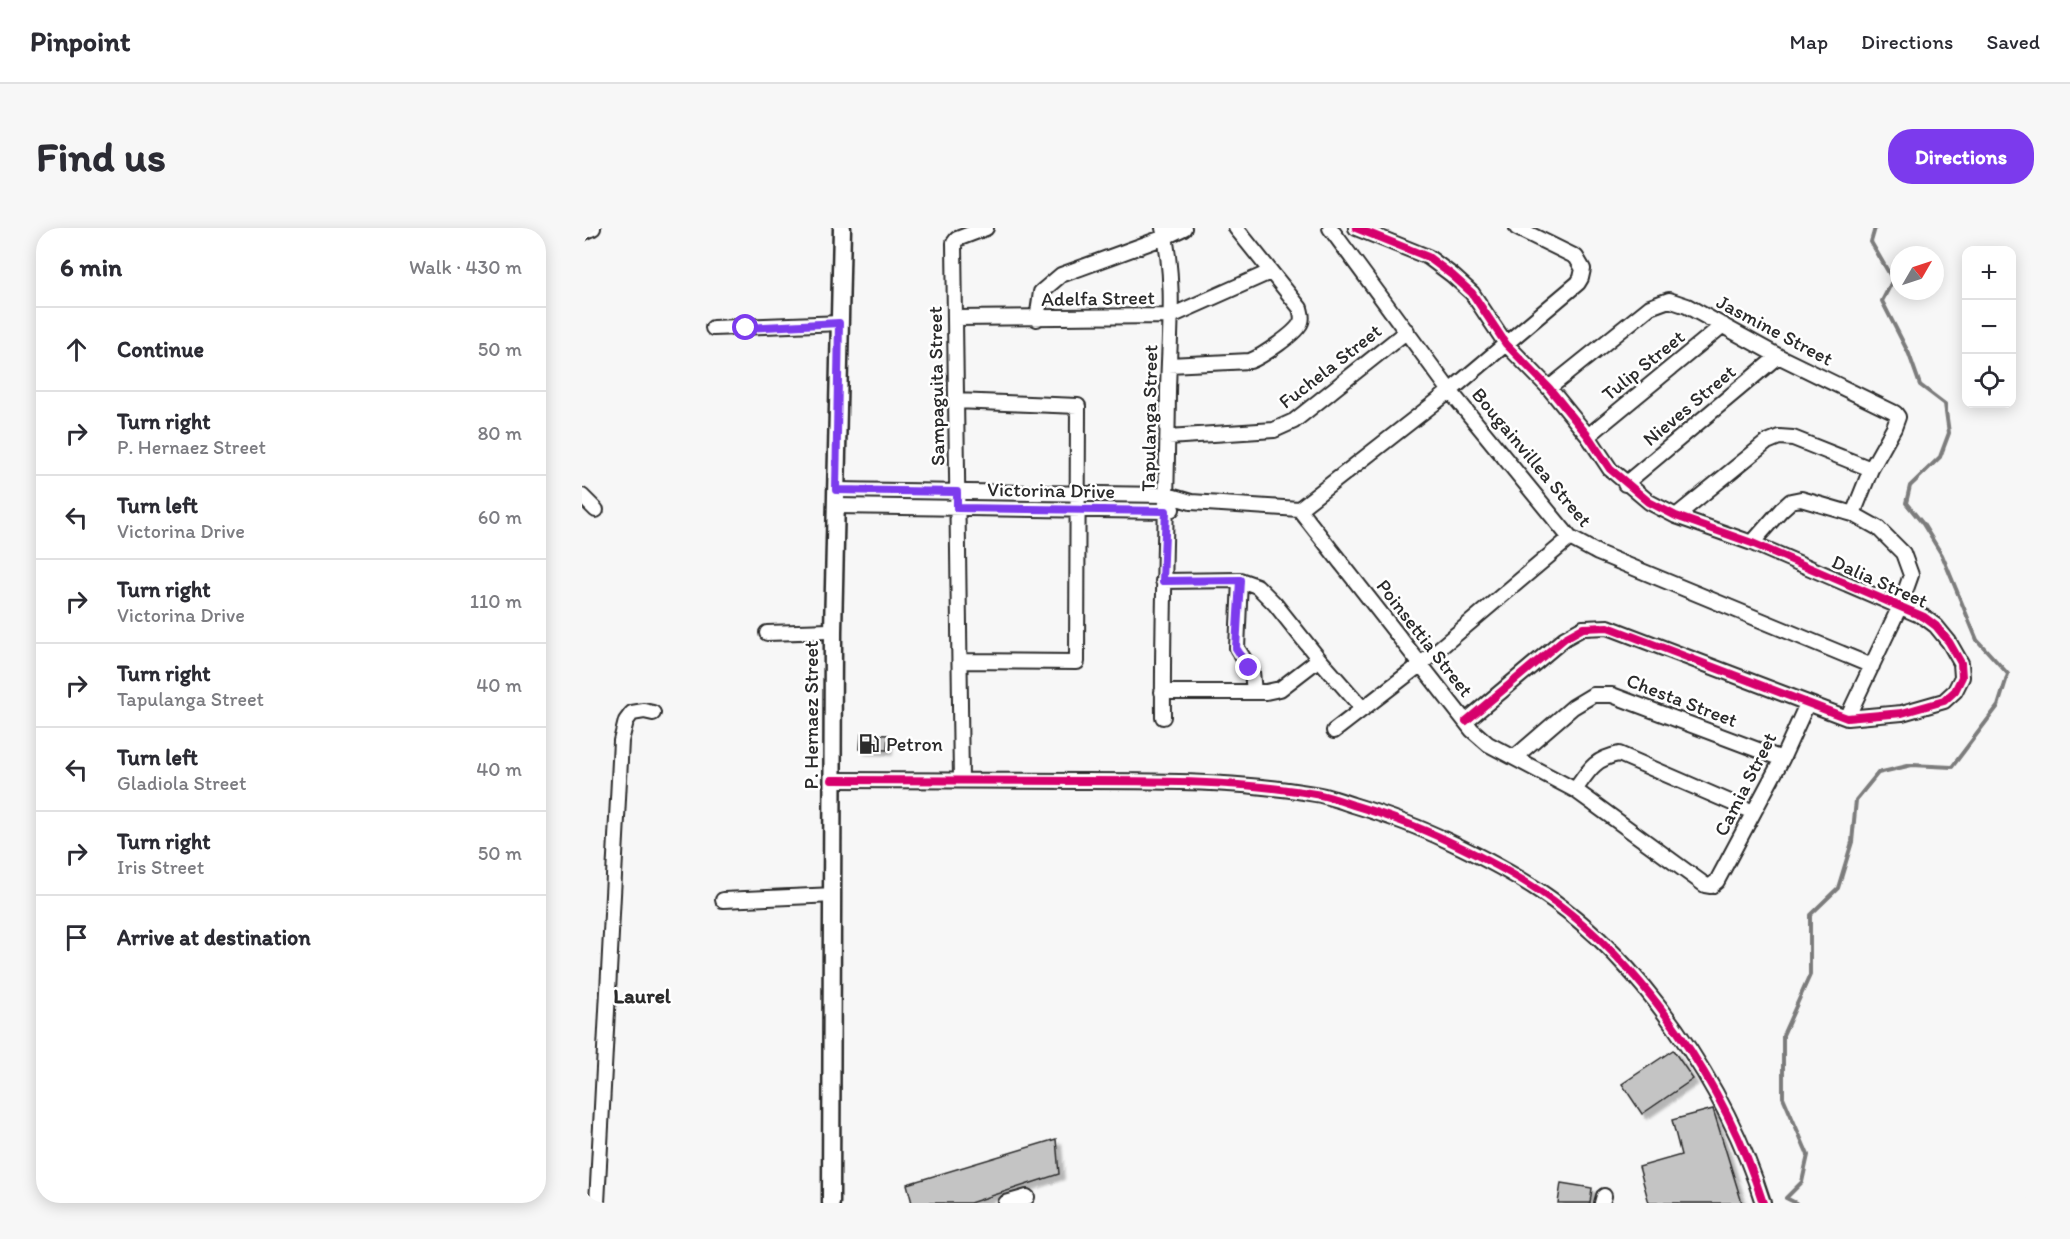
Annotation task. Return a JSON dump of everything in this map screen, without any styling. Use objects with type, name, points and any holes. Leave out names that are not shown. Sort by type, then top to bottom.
[{"type":"main road","name":"P. Hernaez Street","points":[[831,1203],[833,631],[842,228]]},
{"type":"street","points":[[582,233],[593,228]]},
{"type":"street","name":"Sampaguita Street","points":[[962,780],[954,243],[957,239],[986,228]]},
{"type":"street","points":[[1037,319],[1041,292],[1061,275],[1164,233],[1184,228]]},
{"type":"street","points":[[1169,365],[1250,361],[1260,357],[1300,325],[1302,316],[1300,308],[1236,228]]},
{"type":"street","name":"Bougainvillea Street","points":[[1330,228],[1450,391],[1570,538],[1598,553],[1872,666]]},
{"type":"street","name":"Dalia Street","points":[[1356,228],[1428,257],[1472,293],[1506,345],[1549,388],[1588,436],[1610,469],[1649,502],[1676,516],[1752,543],[1924,617],[1936,626],[1949,642],[1961,663],[1962,677],[1955,691],[1944,701],[1902,713],[1847,718],[1608,627],[1583,628],[1565,638],[1466,721]]},
{"type":"street","points":[[1299,509],[1450,391],[1578,283],[1583,269],[1576,257],[1517,228]]},
{"type":"street","name":"Tapulanga Street","points":[[1162,717],[1163,581],[1171,316],[1170,267],[1164,233]]},
{"type":"street","name":"Adelfa Street","points":[[955,318],[1171,316],[1269,272]]},
{"type":"street","name":"Jasmine Street","points":[[1549,388],[1650,307],[1669,300],[1687,306],[1778,356],[1895,413],[1898,417],[1894,428],[1871,470],[1853,514]]},
{"type":"street","points":[[713,328],[839,323]]},
{"type":"street","name":"Tulip Street","points":[[1588,436],[1723,325]]},
{"type":"street","name":"Fuchela Street","points":[[1168,436],[1274,430],[1284,426],[1294,421],[1407,331]]},
{"type":"street","name":"Nieves Street","points":[[1626,484],[1778,356]]},
{"type":"street","points":[[956,401],[1078,406],[1077,662],[960,661]]},
{"type":"street","points":[[1676,516],[1767,442],[1779,437],[1793,438],[1871,470]]},
{"type":"street","name":"Victorina Drive","points":[[836,498],[957,492],[1167,495],[1191,502],[1299,509]]},
{"type":"street","points":[[582,496],[596,510]]},
{"type":"street","name":"Victorina Drive","points":[[836,498],[957,508],[1166,511],[1191,502]]},
{"type":"street","points":[[1752,543],[1791,501],[1801,499],[1853,514],[1878,528],[1904,553],[1911,575],[1900,606],[1847,718]]},
{"type":"street","name":"Poinsettia Street","points":[[1299,509],[1420,664],[1466,721],[1488,744],[1575,790],[1705,885],[1711,886],[1717,881]]},
{"type":"street","points":[[1334,731],[1420,664],[1570,538]]},
{"type":"street","points":[[1163,581],[1240,580],[1257,586],[1275,604],[1363,709]]},
{"type":"street","points":[[1240,580],[1236,648],[1252,672],[1254,692]]},
{"type":"street","points":[[767,633],[833,631]]},
{"type":"street","points":[[1162,692],[1254,692],[1280,689],[1319,659]]},
{"type":"street","name":"Chesta Street","points":[[1515,757],[1573,707],[1593,695],[1612,695],[1782,759]]},
{"type":"street","name":"Camia Street","points":[[1717,881],[1782,759],[1807,704]]},
{"type":"street","points":[[597,1203],[621,741],[626,721],[632,713],[644,711],[652,713]]},
{"type":"street","points":[[1575,790],[1588,770],[1604,757],[1619,754],[1753,812]]},
{"type":"street","points":[[832,780],[1142,781],[1235,784],[1317,794],[1410,823],[1492,862],[1543,893],[1590,932],[1647,991],[1694,1058],[1730,1119],[1750,1163],[1763,1203]]},
{"type":"street","points":[[723,900],[833,895]]},
{"type":"street","points":[[1006,1203],[1027,1197]]},
{"type":"building","points":[[861,734],[888,735],[887,750],[860,749]]},
{"type":"building","points":[[1673,1050],[1693,1079],[1642,1114],[1622,1084]]},
{"type":"building","points":[[1713,1109],[1742,1203],[1649,1203],[1639,1167],[1681,1155],[1672,1120]]},
{"type":"building","points":[[1056,1139],[1059,1174],[970,1203],[912,1203],[907,1184]]},
{"type":"building","points":[[1561,1183],[1592,1188],[1590,1203],[1558,1203]]},
{"type":"waterway","points":[[1796,1203],[1786,1198],[1802,1182],[1808,1155],[1783,1097],[1783,1035],[1810,975],[1810,915],[1838,888],[1852,842],[1856,800],[1878,773],[1912,765],[1952,767],[1998,706],[2008,674],[1977,640],[1942,555],[1923,524],[1906,503],[1910,486],[1940,457],[1949,433],[1945,404],[1920,385],[1909,354],[1882,301],[1893,280],[1871,242],[1875,228]]},
{"type":"cycle path","points":[[1356,228],[1428,257],[1472,293],[1506,344],[1549,388],[1588,436],[1610,469],[1649,502],[1676,516],[1752,543],[1924,617],[1936,626],[1949,642],[1961,663],[1962,677],[1955,691],[1944,701],[1902,713],[1847,718],[1608,627],[1583,628],[1565,638],[1466,721]]},
{"type":"cycle path","points":[[832,780],[1143,781],[1258,786],[1330,797],[1413,826],[1472,852],[1541,892],[1578,920],[1613,953],[1646,990],[1704,1072],[1747,1159],[1763,1203]]},
{"type":"place","name":"Petron","points":[[869,744]]},
{"type":"district","name":"Laurel","points":[[642,996]]},
{"type":"route","points":[[746,328],[839,323],[836,490],[957,492],[957,508],[1166,511],[1163,581],[1240,580],[1236,648],[1249,668]]}]
